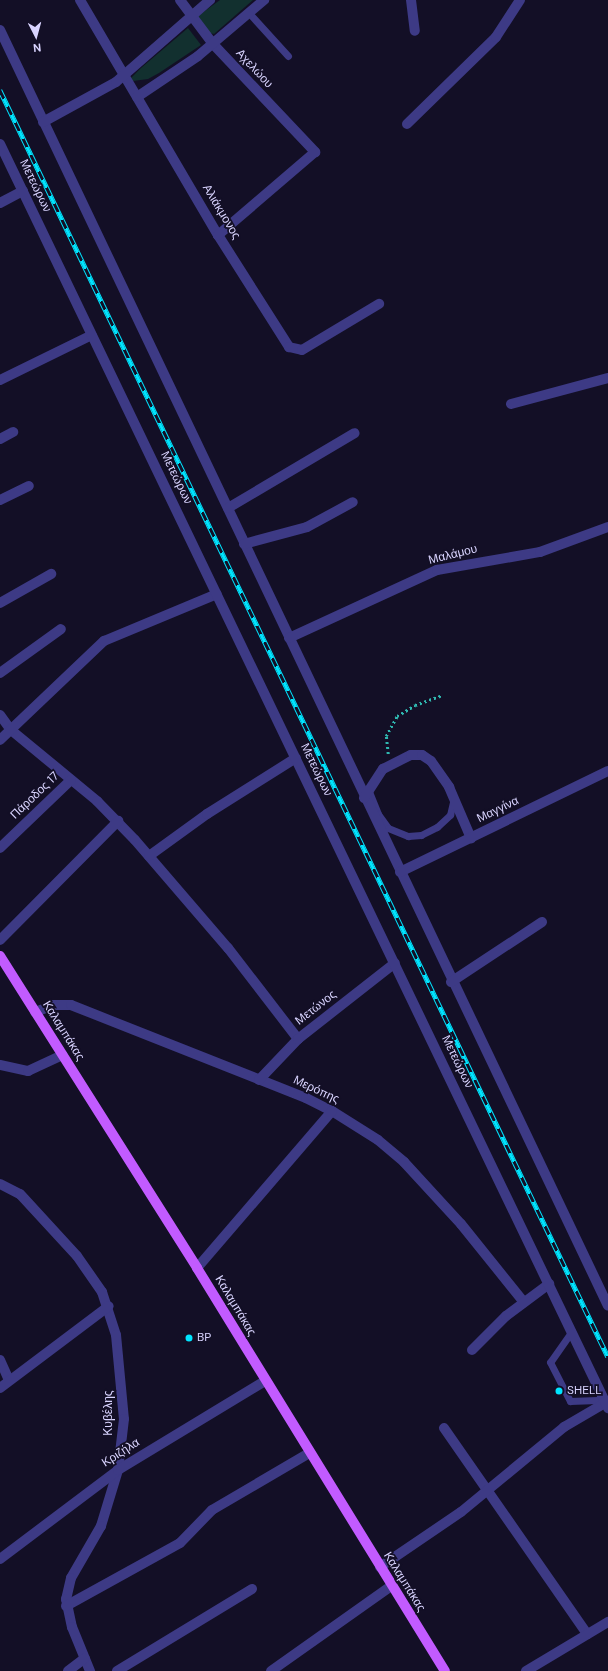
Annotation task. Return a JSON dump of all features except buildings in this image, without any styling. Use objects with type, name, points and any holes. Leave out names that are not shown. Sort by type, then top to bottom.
[{"type":"main road","name":"Καλαμπάκας","points":[[0,956],[197,1268],[309,1453],[445,1671]]},
{"type":"street","name":"Αλιάκμονος","points":[[80,0],[218,235],[291,349],[302,350],[378,304]]},
{"type":"street","name":"Αχελώου","points":[[180,0],[213,44],[314,152],[218,235]]},
{"type":"street","points":[[43,122],[106,89],[124,76],[191,15],[210,0]]},
{"type":"street","points":[[137,97],[213,44],[264,0]]},
{"type":"street","points":[[411,0],[415,31]]},
{"type":"street","points":[[407,124],[496,37],[520,0]]},
{"type":"street","points":[[0,30],[289,638],[366,793],[400,872],[451,982],[608,1306]]},
{"type":"street","name":"Μετεώρων","points":[[0,144],[606,1403]]},
{"type":"street","points":[[0,203],[23,191]]},
{"type":"street","points":[[0,380],[92,335]]},
{"type":"street","points":[[511,404],[608,378]]},
{"type":"street","points":[[0,439],[12,432]]},
{"type":"street","points":[[228,508],[355,433]]},
{"type":"street","points":[[0,500],[29,486]]},
{"type":"street","points":[[244,544],[307,527],[353,502]]},
{"type":"street","name":"Μαλάμου","points":[[289,638],[438,570],[540,552],[608,527]]},
{"type":"street","points":[[0,603],[51,574]]},
{"type":"street","points":[[0,740],[104,641],[217,594]]},
{"type":"street","points":[[0,673],[61,629]]},
{"type":"street","points":[[0,715],[11,730],[118,821],[232,954],[298,1039]]},
{"type":"street","points":[[366,793],[383,769],[411,755],[422,755],[431,760],[454,798],[471,838]]},
{"type":"street","points":[[149,856],[208,814],[296,758]]},
{"type":"street","name":"Μαγγίνα","points":[[400,872],[608,770]]},
{"type":"street","name":"Πάροδος 17","points":[[0,848],[71,780]]},
{"type":"street","points":[[0,940],[118,821]]},
{"type":"street","points":[[451,982],[542,922]]},
{"type":"street","name":"Μετώνος","points":[[259,1080],[298,1039],[395,963]]},
{"type":"street","name":"Μερόπης","points":[[35,1012],[54,1005],[71,1005],[259,1080],[332,1111],[378,1140],[404,1162],[461,1224],[524,1301]]},
{"type":"street","points":[[0,1065],[28,1072],[62,1055]]},
{"type":"street","points":[[197,1268],[332,1111]]},
{"type":"street","name":"Κυβέλης","points":[[0,1184],[20,1194],[67,1243],[92,1277],[109,1306],[116,1335],[123,1400],[122,1441],[118,1470],[101,1526],[70,1578],[66,1606],[90,1671]]},
{"type":"street","points":[[472,1350],[493,1327],[524,1301],[549,1284]]},
{"type":"street","points":[[0,1388],[109,1306]]},
{"type":"street","points":[[0,1360],[10,1380]]},
{"type":"street","name":"Κριζήλα","points":[[0,1558],[118,1470],[265,1381]]},
{"type":"street","points":[[380,1567],[432,1533],[488,1492],[555,1434],[606,1403]]},
{"type":"street","points":[[444,1428],[587,1634]]},
{"type":"street","points":[[66,1606],[180,1543],[212,1510],[309,1453]]},
{"type":"street","points":[[271,1671],[391,1586]]},
{"type":"street","points":[[117,1671],[252,1589]]},
{"type":"street","points":[[526,1671],[608,1622]]},
{"type":"street","points":[[68,1671],[85,1658]]},
{"type":"lane","points":[[249,13],[288,56]]},
{"type":"lane","points":[[376,815],[388,828],[398,834],[408,836],[421,835],[437,827],[450,815],[454,798]]},
{"type":"lane","points":[[572,1331],[550,1362],[570,1401],[606,1403]]},
{"type":"path","points":[[391,764],[386,736],[397,716],[415,705],[442,695]]},
{"type":"green space","points":[[220,0],[253,0],[214,34],[210,33],[198,16]]},
{"type":"green space","points":[[188,28],[201,45],[148,79],[133,81],[131,78],[141,68]]},
{"type":"railway","points":[[0,90],[608,1357]]},
{"type":"place","name":"BP","points":[[189,1338]]},
{"type":"place","name":"SHELL","points":[[559,1391]]}]
